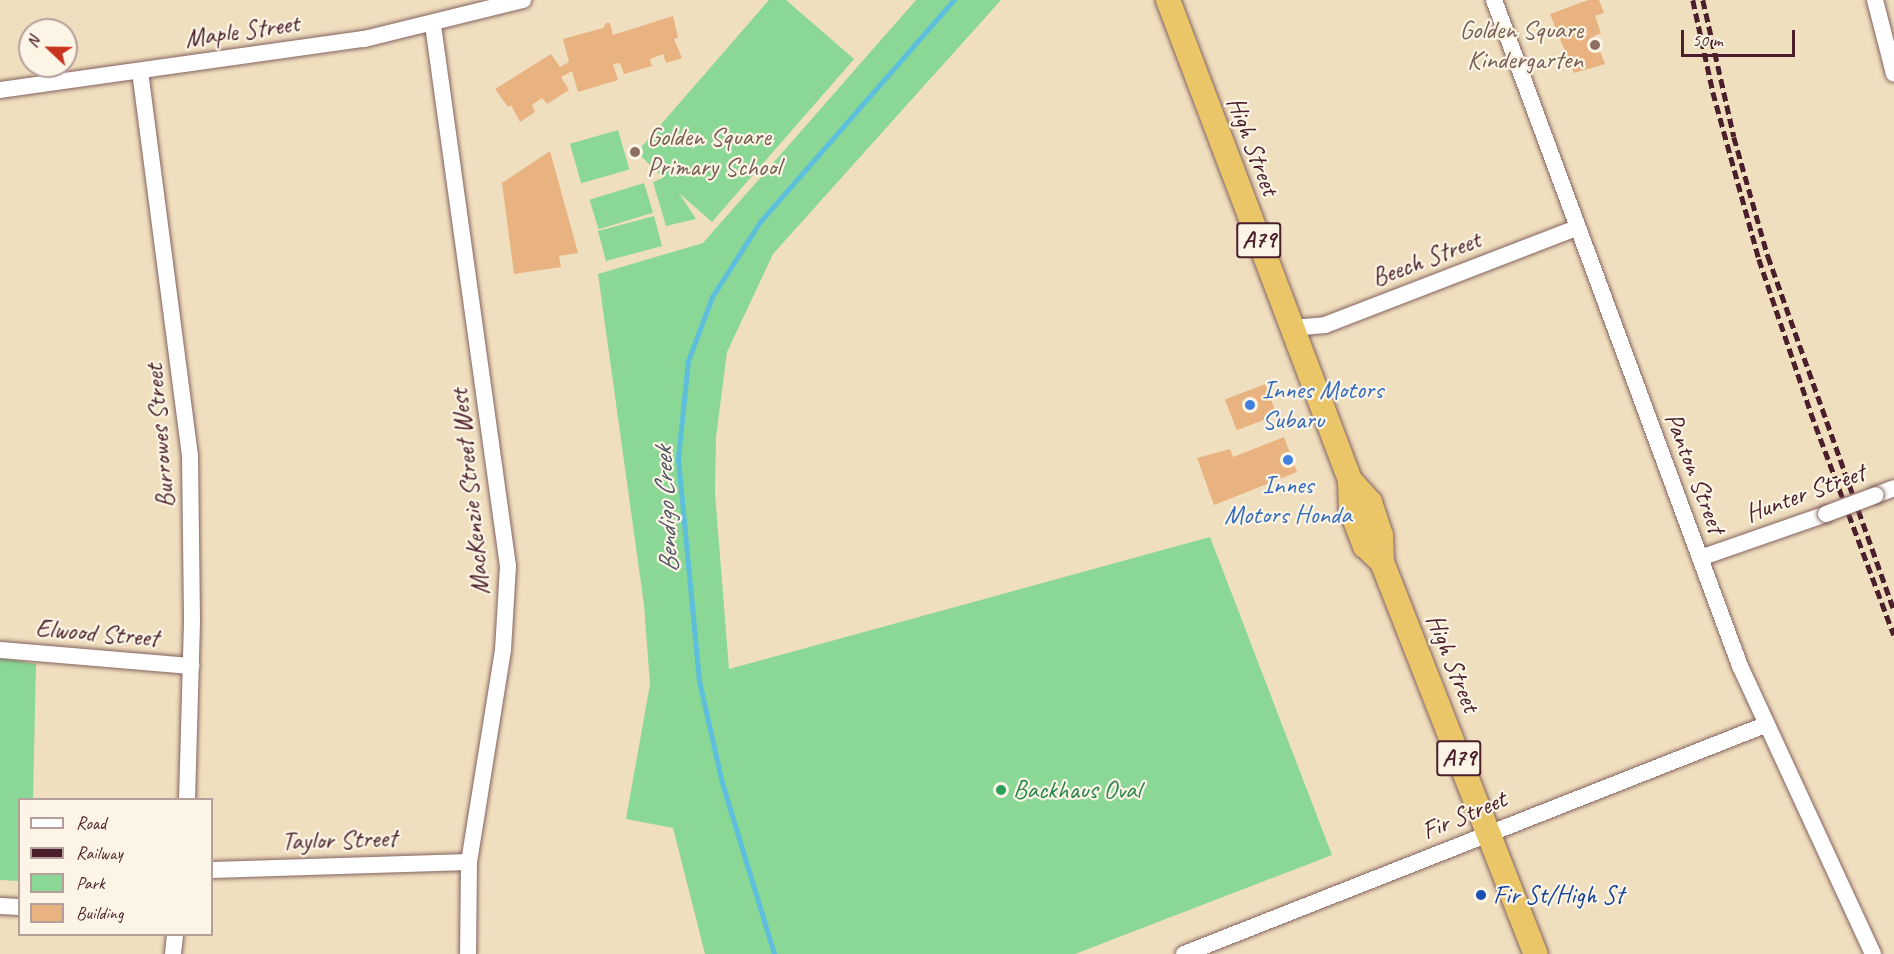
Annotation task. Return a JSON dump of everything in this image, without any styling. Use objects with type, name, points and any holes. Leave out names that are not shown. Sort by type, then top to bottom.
[{"type":"highway","name":"High Street","points":[[1168,0],[1350,480],[1351,510],[1361,537],[1382,562],[1536,954]]},
{"type":"street","name":"Maple Street","points":[[0,90],[364,39],[433,25],[523,0]]},
{"type":"street","name":"Panton Street","points":[[1494,0],[1576,228],[1765,725],[1873,954]]},
{"type":"street","points":[[1875,0],[1894,74]]},
{"type":"street","name":"MacKenzie Street West","points":[[433,25],[508,566],[503,650],[469,862],[468,954]]},
{"type":"street","name":"Burrowes Street","points":[[140,71],[187,412],[192,502],[187,798]]},
{"type":"street","name":"Beech Street","points":[[1292,328],[1325,325],[1576,228]]},
{"type":"street","name":"Hunter Street","points":[[1700,558],[1894,488]]},
{"type":"street","name":"Elwood Street","points":[[0,650],[191,666]]},
{"type":"street","name":"Fir Street","points":[[1184,954],[1765,725]]},
{"type":"street","name":"Taylor Street","points":[[213,870],[469,862]]},
{"type":"street","points":[[0,906],[18,907]]},
{"type":"street","points":[[173,954],[175,936]]},
{"type":"green space","points":[[769,0],[786,0],[854,59],[712,222],[679,193],[696,219],[666,226],[653,182],[663,178],[637,152]]},
{"type":"green space","points":[[916,0],[1001,0],[773,254],[727,352],[716,437],[715,493],[729,669],[1210,537],[1332,855],[1075,954],[705,954],[673,828],[626,819],[650,684],[644,605],[598,274],[703,243]]},
{"type":"green space","points":[[618,130],[629,169],[581,183],[570,144]]},
{"type":"green space","points":[[644,183],[653,213],[599,229],[589,200]]},
{"type":"green space","points":[[654,216],[662,246],[606,261],[598,231]]},
{"type":"green space","points":[[0,658],[36,664],[33,798],[18,798],[18,881],[0,880]]},
{"type":"building","points":[[1588,0],[1599,0],[1604,13],[1595,16],[1601,33],[1594,36],[1605,64],[1574,73],[1550,14]]},
{"type":"building","points":[[673,16],[678,38],[674,39],[682,58],[666,63],[663,54],[650,59],[652,66],[624,74],[620,63],[613,64],[618,80],[578,92],[572,71],[561,77],[569,90],[547,104],[542,98],[532,105],[535,112],[520,122],[511,105],[508,107],[495,89],[551,54],[560,67],[569,62],[563,39],[603,28],[606,23],[610,23],[613,35]]},
{"type":"building","points":[[550,151],[578,253],[559,256],[561,267],[514,274],[502,183]]},
{"type":"building","name":"Innes Motors Subaru","points":[[1265,384],[1277,415],[1237,430],[1225,399]]},
{"type":"building","points":[[1284,437],[1297,472],[1214,505],[1197,458],[1230,449],[1233,457]]},
{"type":"waterway","name":"Bendigo Creek","points":[[774,954],[722,783],[699,681],[678,459],[688,361],[712,297],[760,222],[954,0]]},
{"type":"railway","points":[[1693,0],[1713,92],[1759,259],[1811,413],[1894,635]]},
{"type":"railway","points":[[1703,0],[1734,137],[1768,256],[1894,610]]},
{"type":"place","name":"Golden Square Kindergarten","points":[[1595,45]]},
{"type":"place","name":"Golden Square Primary School","points":[[635,152]]},
{"type":"place","name":"Innes Motors Subaru","points":[[1250,405]]},
{"type":"place","name":"Innes Motors Honda","points":[[1288,460]]},
{"type":"place","name":"Backhaus Oval","points":[[1001,790]]},
{"type":"place","name":"Fir St/High St","points":[[1481,895]]}]
